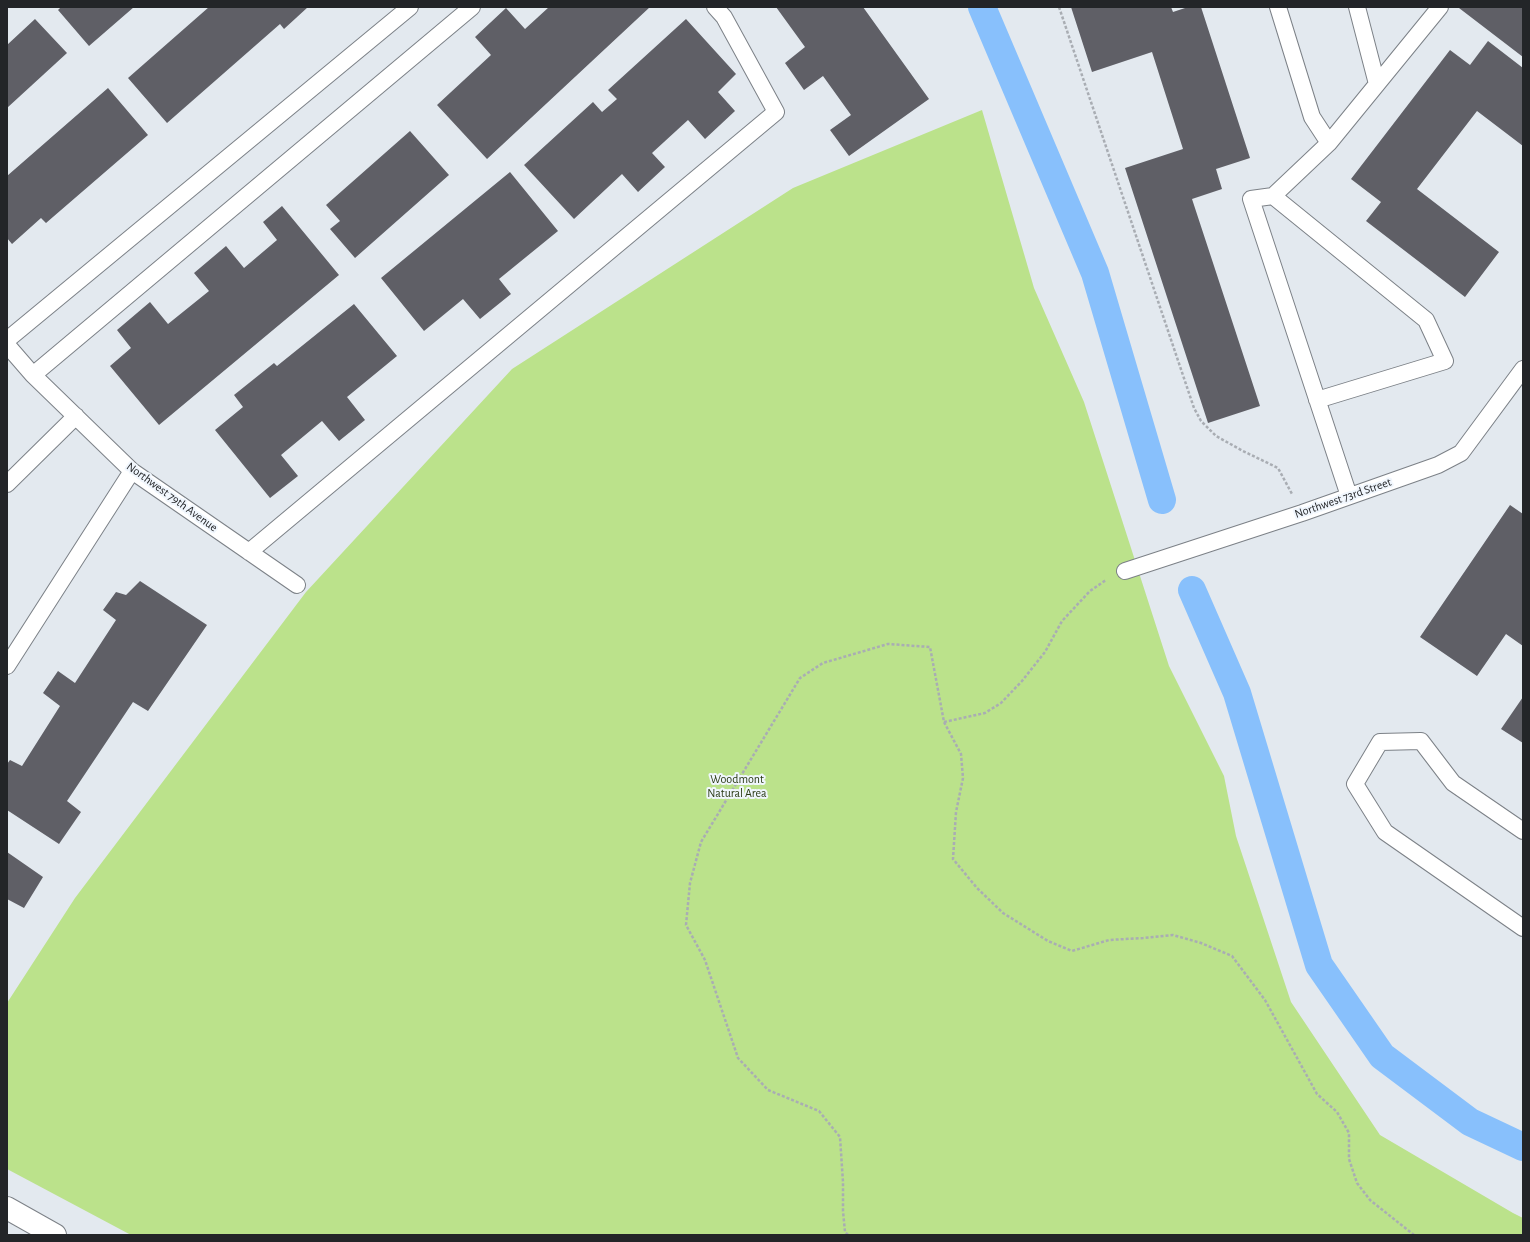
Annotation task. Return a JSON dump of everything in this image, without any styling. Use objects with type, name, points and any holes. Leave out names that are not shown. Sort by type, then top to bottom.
[{"type":"street","points":[[7,1208],[55,1235]]},
{"type":"lane","points":[[7,340],[410,7]]},
{"type":"lane","points":[[33,375],[472,7]]},
{"type":"lane","points":[[249,552],[776,112],[724,17],[714,7]]},
{"type":"lane","points":[[1278,7],[1312,117],[1329,143]]},
{"type":"lane","points":[[1357,7],[1377,84]]},
{"type":"lane","points":[[1349,496],[1251,199],[1273,196],[1329,143],[1440,7]]},
{"type":"lane","points":[[1273,196],[1426,320],[1445,362],[1317,400]]},
{"type":"lane","name":"Northwest 79th Avenue","points":[[7,345],[33,375],[132,471],[297,585]]},
{"type":"lane","name":"Northwest 73rd Street","points":[[1125,571],[1302,513],[1438,465],[1461,452],[1523,369]]},
{"type":"lane","points":[[7,484],[76,416]]},
{"type":"lane","points":[[7,666],[132,471]]},
{"type":"lane","points":[[1523,831],[1453,783],[1422,742],[1380,742],[1355,784],[1385,832],[1523,928]]},
{"type":"path","points":[[1059,7],[1194,408],[1201,421],[1216,436],[1278,468],[1302,513]]},
{"type":"path","points":[[944,722],[985,713],[1001,704],[1045,652],[1062,621],[1090,590],[1116,574],[1125,571]]},
{"type":"path","points":[[848,1235],[845,1232],[843,1211],[840,1137],[819,1112],[768,1090],[738,1058],[704,960],[686,925],[690,883],[701,842],[800,678],[822,663],[888,644],[930,647],[944,722],[961,754],[963,778],[956,812],[953,859],[977,888],[1003,913],[1048,941],[1072,951],[1109,940],[1173,935],[1201,943],[1232,956],[1265,1000],[1317,1094],[1337,1112],[1349,1133],[1349,1160],[1357,1183],[1370,1200],[1414,1235]]},
{"type":"green space","name":"Woodmont Natural Area","points":[[982,110],[1034,288],[1084,402],[1169,666],[1224,776],[1236,836],[1291,1002],[1380,1135],[1523,1218],[1523,1235],[131,1235],[7,1169],[7,1003],[75,898],[306,592],[512,369],[793,188]]},
{"type":"building","points":[[61,7],[134,7],[89,46],[58,10]]},
{"type":"building","points":[[209,7],[308,7],[284,29],[280,24],[167,123],[128,78]]},
{"type":"building","points":[[549,7],[650,7],[487,159],[437,105],[491,55],[475,37],[506,8],[525,29]]},
{"type":"building","points":[[776,7],[863,7],[929,99],[849,156],[830,130],[851,115],[823,76],[804,90],[785,63],[805,47]]},
{"type":"building","points":[[1071,7],[1171,7],[1173,12],[1188,7],[1201,7],[1250,158],[1216,169],[1222,189],[1192,199],[1260,406],[1208,423],[1125,168],[1183,149],[1152,52],[1092,72]]},
{"type":"building","points":[[1523,7],[1523,57],[1459,8]]},
{"type":"building","points":[[35,19],[67,53],[7,108],[7,45]]},
{"type":"building","points":[[686,19],[736,74],[718,92],[735,111],[705,139],[688,120],[652,153],[665,167],[638,192],[622,174],[574,219],[524,165],[593,102],[602,112],[617,99],[608,90]]},
{"type":"building","points":[[1488,41],[1523,68],[1523,146],[1477,111],[1417,189],[1499,252],[1465,297],[1366,221],[1381,202],[1351,179],[1450,50],[1470,65]]},
{"type":"building","points":[[108,88],[148,135],[46,223],[41,218],[12,244],[7,238],[7,176]]},
{"type":"building","points":[[410,131],[449,175],[355,258],[330,229],[340,221],[326,205]]},
{"type":"building","points":[[510,172],[558,231],[499,279],[511,294],[480,319],[463,299],[424,331],[381,278]]},
{"type":"building","points":[[282,206],[339,275],[159,425],[110,366],[131,348],[117,330],[150,302],[168,324],[209,291],[194,273],[226,246],[244,268],[277,240],[263,222]]},
{"type":"building","points":[[354,304],[397,356],[347,397],[365,420],[339,441],[322,421],[281,455],[298,476],[270,498],[215,430],[243,407],[234,395],[274,363],[277,366]]},
{"type":"building","points":[[1510,505],[1523,514],[1523,646],[1506,634],[1477,676],[1420,637]]},
{"type":"building","points":[[140,581],[207,625],[148,711],[133,702],[67,801],[81,812],[59,844],[7,810],[7,764],[10,760],[22,766],[60,706],[43,693],[58,671],[75,683],[116,620],[103,610],[116,592],[126,595]]},
{"type":"building","points":[[1523,697],[1523,743],[1501,729]]},
{"type":"building","points":[[7,852],[43,877],[24,908],[7,899]]},
{"type":"waterway","points":[[982,7],[1095,273],[1162,500]]},
{"type":"waterway","points":[[1192,590],[1237,693],[1319,965],[1382,1056],[1470,1122],[1523,1147]]}]
